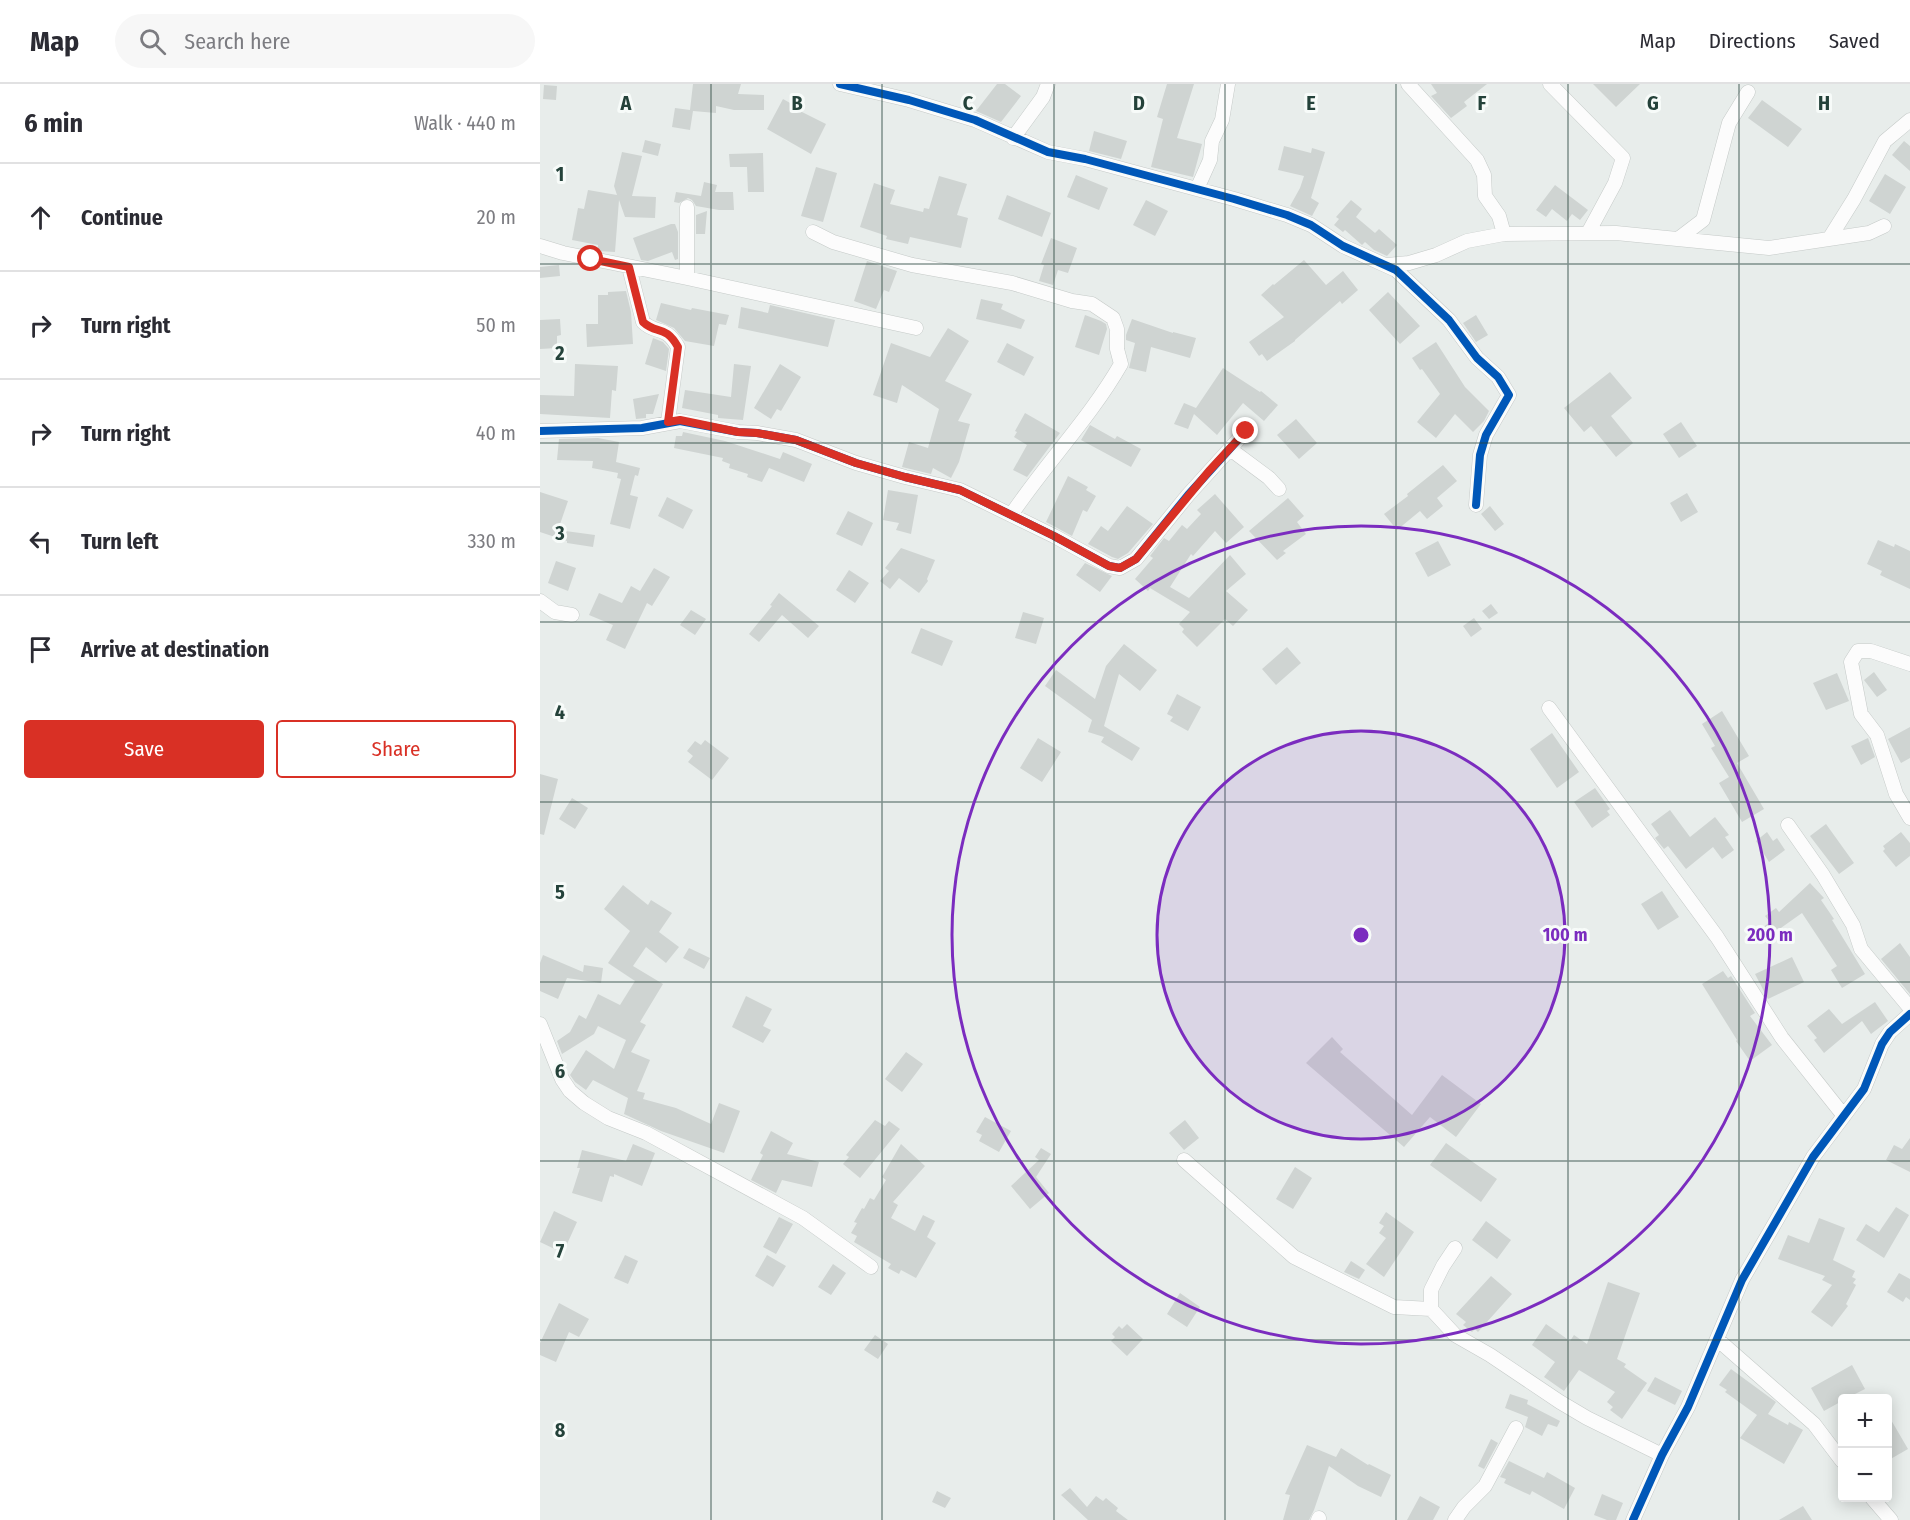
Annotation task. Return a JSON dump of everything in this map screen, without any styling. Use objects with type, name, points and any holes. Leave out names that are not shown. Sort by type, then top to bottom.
[{"type":"street","points":[[840,84],[909,100],[975,120],[1048,152],[1085,159],[1287,215],[1311,225],[1343,246],[1396,270],[1449,320],[1477,358],[1498,377],[1508,390],[1509,395],[1486,435],[1480,454],[1476,505]]},
{"type":"street","points":[[1014,138],[1042,97],[1048,84]]},
{"type":"street","points":[[1197,189],[1210,160],[1212,141],[1222,120],[1228,84]]},
{"type":"street","points":[[1408,84],[1477,160],[1484,175],[1485,196],[1499,216],[1504,234]]},
{"type":"street","points":[[1550,84],[1623,158],[1615,183],[1588,233]]},
{"type":"street","points":[[1678,239],[1703,220],[1729,123],[1748,92]]},
{"type":"street","points":[[1829,239],[1854,199],[1885,141],[1910,120]]},
{"type":"street","points":[[687,207],[687,278]]},
{"type":"street","points":[[1387,265],[1409,263],[1436,255],[1467,241],[1504,234],[1616,233],[1769,248],[1869,233],[1884,226]]},
{"type":"street","points":[[813,232],[833,242],[912,265],[1012,283],[1072,301],[1092,304],[1113,318],[1117,329],[1117,349],[1121,364],[1104,394],[1033,482],[1011,515]]},
{"type":"street","points":[[540,246],[916,328]]},
{"type":"street","points":[[629,267],[643,322],[648,327],[666,332],[678,347],[668,422]]},
{"type":"street","points":[[540,431],[642,428],[680,420],[738,432],[796,440],[856,463],[960,490],[1109,566],[1120,568],[1136,559],[1188,495],[1246,431]]},
{"type":"street","points":[[1230,449],[1269,478],[1279,489]]},
{"type":"street","points":[[540,601],[555,612],[572,615]]},
{"type":"street","points":[[1910,664],[1871,651],[1858,651],[1851,662],[1861,714],[1877,735],[1896,794],[1910,818]]},
{"type":"street","points":[[1548,708],[1717,937],[1782,1038],[1844,1116]]},
{"type":"street","points":[[1788,825],[1823,875],[1853,925],[1861,949],[1910,1008]]},
{"type":"street","points":[[1633,1520],[1662,1455],[1688,1407],[1742,1280],[1813,1157],[1864,1089],[1882,1044],[1890,1032],[1910,1014]]},
{"type":"street","points":[[540,1024],[562,1079],[570,1091],[584,1103],[608,1118],[646,1133],[803,1218],[871,1268]]},
{"type":"street","points":[[1184,1160],[1294,1257],[1395,1308],[1431,1309]]},
{"type":"street","points":[[1455,1248],[1431,1290],[1431,1309],[1455,1335],[1587,1418],[1662,1455]]},
{"type":"street","points":[[1717,1339],[1814,1424],[1838,1456]]},
{"type":"street","points":[[1455,1520],[1464,1507],[1485,1486],[1516,1428]]},
{"type":"street","points":[[1876,1502],[1891,1520]]},
{"type":"building","points":[[693,84],[741,84],[738,94],[764,95],[764,110],[734,110],[716,106],[716,113],[693,111],[690,130],[672,127],[675,108],[690,110]]},
{"type":"building","points":[[997,84],[1005,84],[1021,96],[1001,122],[976,111]]},
{"type":"building","points":[[1167,84],[1194,84],[1177,138],[1202,144],[1193,177],[1151,167],[1163,119],[1157,117]]},
{"type":"building","points":[[1431,84],[1487,84],[1464,102],[1467,106],[1451,118],[1431,96],[1437,93]]},
{"type":"building","points":[[1593,84],[1640,84],[1616,107]]},
{"type":"building","points":[[544,85],[557,86],[556,100],[543,99]]},
{"type":"building","points":[[783,99],[799,108],[798,110],[826,124],[811,154],[767,129]]},
{"type":"building","points":[[1762,100],[1802,129],[1788,147],[1748,118]]},
{"type":"building","points":[[1094,131],[1127,141],[1121,159],[1089,151]]},
{"type":"building","points":[[645,140],[661,144],[658,156],[642,152]]},
{"type":"building","points":[[1904,141],[1910,146],[1910,171],[1892,155]]},
{"type":"building","points":[[1284,146],[1311,153],[1312,148],[1325,152],[1311,198],[1319,203],[1312,216],[1290,206],[1304,176],[1278,170]]},
{"type":"building","points":[[622,152],[642,156],[632,196],[656,197],[655,218],[625,217],[619,200],[615,252],[598,251],[598,245],[572,240],[578,208],[584,209],[588,190],[617,195],[614,186]]},
{"type":"building","points":[[763,153],[764,192],[748,192],[747,167],[730,167],[729,154]]},
{"type":"building","points":[[816,167],[837,173],[823,222],[801,216]]},
{"type":"building","points":[[1885,174],[1906,187],[1890,214],[1869,201]]},
{"type":"building","points":[[1076,175],[1108,188],[1099,210],[1067,197]]},
{"type":"building","points":[[939,176],[967,184],[957,215],[968,218],[961,248],[910,237],[908,244],[886,239],[887,236],[860,227],[874,183],[895,190],[890,204],[923,212],[924,208],[929,209]]},
{"type":"building","points":[[704,182],[717,185],[715,192],[733,192],[734,210],[696,206],[688,198],[679,203],[674,202],[676,192],[701,196]]},
{"type":"building","points":[[1555,185],[1588,210],[1580,220],[1572,214],[1567,221],[1552,209],[1546,217],[1536,210]]},
{"type":"building","points":[[1007,195],[1051,213],[1042,237],[998,219]]},
{"type":"building","points":[[1146,200],[1168,211],[1155,236],[1133,225]]},
{"type":"building","points":[[1351,200],[1362,209],[1356,217],[1375,233],[1379,229],[1397,245],[1387,256],[1374,250],[1365,242],[1362,245],[1345,230],[1343,232],[1334,225],[1339,219],[1336,217]]},
{"type":"building","points":[[707,211],[705,234],[696,234],[696,215]]},
{"type":"building","points":[[675,224],[678,232],[678,259],[675,260],[672,252],[648,261],[641,260],[633,238]]},
{"type":"building","points":[[1051,238],[1077,248],[1068,273],[1058,270],[1053,285],[1039,281],[1044,265],[1041,264]]},
{"type":"building","points":[[1304,260],[1326,285],[1343,271],[1358,290],[1342,304],[1340,301],[1295,341],[1267,361],[1262,354],[1259,356],[1249,342],[1284,317],[1261,295]]},
{"type":"building","points":[[867,261],[897,271],[889,292],[884,290],[876,309],[854,301]]},
{"type":"building","points":[[559,265],[560,276],[540,278],[540,267]]},
{"type":"building","points":[[626,291],[631,312],[633,344],[587,347],[586,324],[598,324],[598,295]]},
{"type":"building","points":[[1388,292],[1420,326],[1400,344],[1369,310]]},
{"type":"building","points":[[981,299],[1003,304],[1001,309],[1025,320],[1021,329],[976,319]]},
{"type":"building","points":[[661,303],[729,315],[726,325],[719,324],[714,346],[685,341],[674,328],[656,320]]},
{"type":"building","points":[[770,305],[835,320],[828,347],[738,328],[741,307],[768,313]]},
{"type":"building","points":[[1085,315],[1106,324],[1107,329],[1099,355],[1075,347]]},
{"type":"building","points":[[1476,315],[1488,335],[1476,342],[1463,323]]},
{"type":"building","points":[[560,319],[561,335],[557,336],[557,348],[540,349],[540,320]]},
{"type":"building","points":[[1132,319],[1196,338],[1190,358],[1151,347],[1146,372],[1129,368],[1135,343],[1126,340],[1126,335]]},
{"type":"building","points":[[948,328],[969,341],[945,381],[972,394],[958,421],[970,424],[959,462],[951,478],[933,468],[931,474],[902,467],[909,442],[928,448],[939,409],[902,385],[897,403],[873,395],[891,343],[930,357]]},
{"type":"building","points":[[653,338],[663,342],[669,349],[666,371],[645,364]]},
{"type":"building","points":[[1436,342],[1465,387],[1489,411],[1484,421],[1473,432],[1455,414],[1436,438],[1417,422],[1440,394],[1412,358]]},
{"type":"building","points":[[1007,343],[1034,357],[1024,376],[997,362]]},
{"type":"building","points":[[575,364],[618,366],[616,391],[612,390],[610,418],[540,414],[540,395],[574,396]]},
{"type":"building","points":[[734,364],[751,366],[743,420],[718,418],[718,415],[682,408],[685,390],[731,397]]},
{"type":"building","points":[[780,364],[801,377],[781,411],[777,409],[771,419],[754,408]]},
{"type":"building","points":[[1223,368],[1261,391],[1278,405],[1264,421],[1243,403],[1217,435],[1194,414],[1188,429],[1174,424],[1184,403],[1196,408]]},
{"type":"building","points":[[1610,372],[1632,398],[1611,416],[1633,443],[1616,457],[1591,426],[1584,432],[1564,408]]},
{"type":"building","points":[[659,394],[653,414],[646,414],[646,418],[636,419],[633,399]]},
{"type":"building","points":[[1025,413],[1060,433],[1027,477],[1013,470],[1027,445],[1014,437]]},
{"type":"building","points":[[1296,419],[1317,443],[1299,459],[1277,435]]},
{"type":"building","points":[[1681,422],[1697,446],[1679,458],[1663,434]]},
{"type":"building","points":[[1090,425],[1115,439],[1117,436],[1141,449],[1131,467],[1081,440]]},
{"type":"building","points":[[683,432],[725,441],[780,459],[783,452],[812,464],[804,482],[769,468],[762,482],[747,477],[748,474],[729,468],[730,464],[722,461],[723,458],[674,448],[676,436],[682,436]]},
{"type":"building","points":[[598,438],[619,442],[616,462],[640,468],[638,476],[635,475],[630,495],[638,497],[630,529],[610,524],[621,479],[617,478],[618,473],[592,468],[593,461],[557,460],[559,439]]},
{"type":"building","points":[[1443,465],[1457,481],[1437,498],[1443,506],[1427,519],[1420,511],[1397,530],[1384,514]]},
{"type":"building","points":[[1068,476],[1088,487],[1086,490],[1096,496],[1087,512],[1083,510],[1072,536],[1046,522]]},
{"type":"building","points":[[888,490],[918,495],[911,534],[896,530],[899,523],[883,520]]},
{"type":"building","points":[[540,492],[568,501],[558,530],[595,535],[593,547],[567,543],[567,541],[540,532]]},
{"type":"building","points":[[1687,493],[1698,512],[1681,522],[1670,503]]},
{"type":"building","points":[[1215,494],[1244,527],[1226,543],[1215,531],[1193,556],[1191,554],[1170,587],[1189,598],[1230,555],[1246,574],[1226,591],[1248,610],[1233,626],[1225,619],[1197,647],[1182,632],[1184,629],[1179,624],[1190,612],[1150,588],[1148,591],[1135,579],[1153,558],[1150,556],[1164,538],[1169,541],[1182,525],[1187,529],[1201,514],[1197,510]]},
{"type":"building","points":[[667,497],[693,510],[683,529],[658,516]]},
{"type":"building","points":[[1288,498],[1304,516],[1297,522],[1306,534],[1283,551],[1286,553],[1277,560],[1249,531]]},
{"type":"building","points":[[1127,506],[1153,524],[1128,553],[1118,559],[1088,544],[1101,526],[1108,531]]},
{"type":"building","points":[[1490,506],[1504,524],[1495,531],[1481,514]]},
{"type":"building","points":[[848,511],[873,523],[862,546],[836,534]]},
{"type":"building","points":[[1878,540],[1910,551],[1910,589],[1880,575],[1882,571],[1867,564]]},
{"type":"building","points":[[1438,541],[1451,565],[1428,577],[1415,553]]},
{"type":"building","points":[[901,548],[935,560],[928,581],[919,593],[899,578],[890,589],[880,581],[889,571],[885,568]]},
{"type":"building","points":[[556,561],[576,568],[568,591],[548,583]]},
{"type":"building","points":[[1085,563],[1112,576],[1100,592],[1076,575]]},
{"type":"building","points":[[654,568],[670,577],[652,606],[647,603],[625,649],[606,640],[613,625],[589,615],[599,593],[622,603],[631,586],[640,591]]},
{"type":"building","points":[[849,570],[869,583],[855,603],[836,590]]},
{"type":"building","points":[[779,593],[819,626],[808,638],[782,615],[759,642],[749,634],[772,606],[770,605]]},
{"type":"building","points":[[1491,604],[1498,613],[1489,619],[1482,611]]},
{"type":"building","points":[[691,610],[706,619],[695,635],[680,625]]},
{"type":"building","points":[[1023,612],[1044,618],[1036,644],[1015,638]]},
{"type":"building","points":[[1474,618],[1482,629],[1471,637],[1463,626]]},
{"type":"building","points":[[921,628],[953,641],[942,666],[911,653]]},
{"type":"building","points":[[1124,644],[1157,670],[1140,691],[1119,674],[1104,726],[1140,748],[1132,761],[1101,742],[1104,737],[1088,732],[1092,720],[1045,686],[1056,670],[1095,699],[1106,666]]},
{"type":"building","points":[[1287,647],[1301,663],[1276,685],[1262,669]]},
{"type":"building","points":[[1874,672],[1887,690],[1877,697],[1864,680]]},
{"type":"building","points":[[1837,673],[1849,701],[1826,710],[1813,683]]},
{"type":"building","points":[[1177,694],[1201,707],[1188,731],[1170,721],[1173,717],[1167,714]]},
{"type":"building","points":[[1722,711],[1749,756],[1737,763],[1764,809],[1742,822],[1719,783],[1729,777],[1711,748],[1715,746],[1702,724]]},
{"type":"building","points":[[1910,727],[1910,758],[1901,763],[1888,739]]},
{"type":"building","points":[[1552,733],[1579,772],[1557,788],[1530,749]]},
{"type":"building","points":[[1038,738],[1061,752],[1042,782],[1020,768]]},
{"type":"building","points":[[1868,738],[1875,757],[1861,765],[1851,746]]},
{"type":"building","points":[[705,740],[729,758],[712,780],[688,762],[693,756],[687,751],[695,741],[701,745]]},
{"type":"building","points":[[540,774],[558,779],[544,835],[540,834]]},
{"type":"building","points":[[1595,788],[1610,809],[1607,811],[1610,815],[1592,828],[1574,802]]},
{"type":"building","points":[[572,798],[588,808],[575,829],[559,819]]},
{"type":"building","points":[[1670,810],[1690,837],[1715,817],[1729,835],[1725,837],[1734,850],[1722,859],[1713,847],[1686,869],[1668,846],[1664,849],[1655,838],[1659,835],[1651,824]]},
{"type":"building","points":[[1826,824],[1854,863],[1839,874],[1810,836]]},
{"type":"building","points":[[1767,832],[1773,841],[1777,838],[1785,850],[1769,862],[1756,841]]},
{"type":"building","points":[[1901,832],[1910,843],[1910,856],[1896,867],[1883,851],[1885,849],[1883,846]]},
{"type":"building","points":[[1810,883],[1824,898],[1821,900],[1865,974],[1842,988],[1831,970],[1837,966],[1802,913],[1764,940],[1758,931],[1770,922],[1765,916],[1776,908],[1779,912]]},
{"type":"building","points":[[623,885],[648,905],[651,900],[672,913],[659,932],[679,947],[666,963],[646,947],[633,966],[663,984],[640,1022],[646,1025],[631,1052],[650,1060],[637,1091],[645,1093],[643,1099],[676,1108],[711,1124],[719,1103],[740,1111],[724,1153],[661,1131],[624,1114],[628,1098],[593,1080],[586,1090],[575,1082],[570,1075],[586,1050],[614,1069],[626,1040],[598,1026],[594,1034],[562,1054],[557,1041],[570,1032],[579,1015],[586,1019],[598,994],[620,1005],[635,981],[608,963],[630,931],[604,909]]},
{"type":"building","points":[[1662,891],[1679,917],[1658,930],[1641,904]]},
{"type":"building","points":[[1900,943],[1910,957],[1910,994],[1881,959]]},
{"type":"building","points":[[689,948],[710,958],[704,969],[683,958]]},
{"type":"building","points":[[543,955],[583,972],[584,965],[603,968],[601,983],[567,978],[558,999],[540,991],[540,963]]},
{"type":"building","points":[[1792,957],[1804,982],[1768,999],[1755,974]]},
{"type":"building","points":[[1723,971],[1728,978],[1731,976],[1755,1013],[1750,1016],[1772,1045],[1750,1061],[1702,984]]},
{"type":"building","points":[[746,996],[772,1009],[763,1026],[771,1030],[763,1043],[732,1027]]},
{"type":"building","points":[[1875,1002],[1888,1021],[1871,1034],[1862,1021],[1824,1053],[1814,1040],[1817,1038],[1807,1026],[1829,1009],[1842,1024]]},
{"type":"building","points":[[1332,1037],[1343,1049],[1340,1052],[1412,1115],[1442,1075],[1481,1104],[1456,1137],[1430,1117],[1404,1147],[1306,1063]]},
{"type":"building","points":[[906,1052],[923,1064],[902,1092],[885,1079]]},
{"type":"building","points":[[985,1117],[1011,1131],[999,1152],[979,1141],[982,1135],[976,1132]]},
{"type":"building","points":[[875,1120],[885,1126],[889,1121],[900,1129],[860,1178],[843,1164],[849,1157],[846,1155]]},
{"type":"building","points":[[1185,1120],[1199,1138],[1184,1150],[1169,1133]]},
{"type":"building","points":[[771,1131],[793,1143],[787,1154],[819,1162],[812,1187],[782,1180],[776,1193],[751,1180],[763,1155],[760,1153]]},
{"type":"building","points":[[1910,1138],[1910,1172],[1886,1160],[1894,1145],[1902,1149]]},
{"type":"building","points":[[1446,1143],[1497,1179],[1481,1202],[1430,1165]]},
{"type":"building","points":[[633,1144],[655,1153],[642,1186],[614,1174],[614,1177],[610,1176],[602,1202],[572,1193],[580,1168],[577,1168],[582,1150],[626,1161]]},
{"type":"building","points":[[901,1144],[925,1166],[893,1202],[898,1205],[891,1218],[915,1231],[923,1215],[935,1221],[927,1237],[936,1243],[916,1278],[901,1270],[899,1274],[888,1268],[891,1264],[854,1242],[857,1236],[851,1233],[862,1208],[864,1209],[870,1198],[874,1200],[886,1180],[882,1177]]},
{"type":"building","points":[[1041,1148],[1051,1154],[1036,1177],[1049,1193],[1030,1209],[1011,1186],[1039,1160],[1035,1157]]},
{"type":"building","points":[[1295,1167],[1312,1178],[1293,1209],[1276,1199]]},
{"type":"building","points":[[1896,1207],[1909,1215],[1884,1258],[1856,1240],[1866,1224],[1879,1232]]},
{"type":"building","points":[[554,1211],[577,1222],[563,1253],[540,1242]]},
{"type":"building","points":[[1386,1212],[1414,1232],[1384,1277],[1366,1264],[1386,1238],[1379,1233],[1384,1226],[1379,1223]]},
{"type":"building","points":[[779,1217],[793,1224],[776,1254],[763,1247]]},
{"type":"building","points":[[1819,1218],[1845,1228],[1833,1260],[1855,1271],[1852,1277],[1856,1279],[1853,1283],[1856,1285],[1846,1304],[1848,1306],[1832,1327],[1811,1312],[1832,1285],[1822,1280],[1825,1276],[1778,1259],[1788,1235],[1809,1243]]},
{"type":"building","points":[[1486,1221],[1511,1240],[1497,1259],[1472,1240]]},
{"type":"building","points":[[625,1255],[638,1261],[628,1284],[614,1278]]},
{"type":"building","points":[[767,1255],[786,1266],[773,1287],[755,1276]]},
{"type":"building","points":[[1351,1261],[1365,1270],[1359,1279],[1344,1272]]},
{"type":"building","points":[[833,1264],[846,1273],[831,1295],[818,1287]]},
{"type":"building","points":[[1899,1273],[1910,1279],[1910,1300],[1906,1297],[1903,1302],[1887,1292]]},
{"type":"building","points":[[1491,1276],[1512,1294],[1478,1332],[1475,1329],[1472,1332],[1463,1325],[1466,1322],[1456,1314]]},
{"type":"building","points":[[1608,1282],[1640,1293],[1617,1359],[1626,1364],[1624,1367],[1647,1383],[1622,1419],[1610,1410],[1613,1407],[1607,1402],[1615,1392],[1579,1370],[1564,1391],[1544,1377],[1555,1362],[1532,1345],[1546,1324],[1570,1341],[1574,1335],[1587,1344]]},
{"type":"building","points":[[1180,1293],[1200,1307],[1187,1327],[1167,1314]]},
{"type":"building","points":[[559,1303],[589,1319],[579,1337],[569,1332],[556,1362],[540,1355],[540,1343]]},
{"type":"building","points":[[1127,1324],[1143,1339],[1127,1356],[1111,1341],[1115,1337],[1112,1334],[1119,1326],[1122,1329]]},
{"type":"building","points":[[875,1335],[888,1344],[878,1359],[864,1350]]},
{"type":"building","points":[[1852,1365],[1865,1389],[1855,1394],[1838,1394],[1838,1403],[1824,1411],[1811,1388]]},
{"type":"building","points":[[1731,1369],[1776,1402],[1768,1414],[1803,1430],[1784,1464],[1740,1438],[1757,1415],[1719,1385]]},
{"type":"building","points":[[1655,1377],[1682,1391],[1675,1405],[1647,1391]]},
{"type":"building","points":[[1510,1394],[1528,1400],[1527,1404],[1560,1421],[1557,1427],[1548,1424],[1542,1436],[1525,1427],[1528,1417],[1505,1408]]},
{"type":"building","points":[[1892,1422],[1908,1449],[1892,1458]]},
{"type":"building","points":[[1491,1439],[1498,1443],[1484,1469],[1478,1466]]},
{"type":"building","points":[[1307,1445],[1336,1457],[1341,1448],[1368,1465],[1391,1475],[1381,1497],[1358,1486],[1329,1466],[1309,1520],[1283,1520],[1290,1495],[1285,1494]]},
{"type":"building","points":[[1509,1461],[1544,1478],[1547,1472],[1575,1488],[1564,1509],[1532,1491],[1530,1495],[1504,1483],[1506,1479],[1500,1477]]},
{"type":"building","points":[[1070,1488],[1087,1507],[1096,1496],[1103,1501],[1106,1498],[1118,1508],[1116,1511],[1128,1520],[1088,1520],[1061,1495]]},
{"type":"building","points":[[937,1491],[951,1498],[945,1508],[932,1502]]},
{"type":"building","points":[[1602,1494],[1623,1503],[1616,1520],[1607,1520],[1594,1515]]},
{"type":"building","points":[[1420,1496],[1440,1507],[1433,1520],[1407,1520]]},
{"type":"building","points":[[1803,1506],[1812,1520],[1779,1520]]},
{"type":"cycle path","points":[[840,84],[909,100],[975,120],[1048,152],[1085,159],[1287,215],[1311,225],[1343,246],[1396,270],[1449,320],[1477,358],[1498,377],[1509,395],[1486,435],[1480,455],[1476,505]]},
{"type":"cycle path","points":[[540,431],[642,428],[680,421],[796,440],[856,463],[960,490],[1109,566],[1120,568],[1136,559],[1188,495],[1246,431]]},
{"type":"cycle path","points":[[1633,1520],[1662,1455],[1688,1407],[1742,1280],[1813,1157],[1864,1089],[1882,1044],[1890,1032],[1910,1014]]},
{"type":"route","points":[[591,259],[629,267],[643,322],[648,327],[666,332],[678,347],[668,422],[680,420],[708,427],[796,440],[856,463],[960,490],[1109,566],[1120,568],[1136,559],[1209,471],[1246,431]]}]
